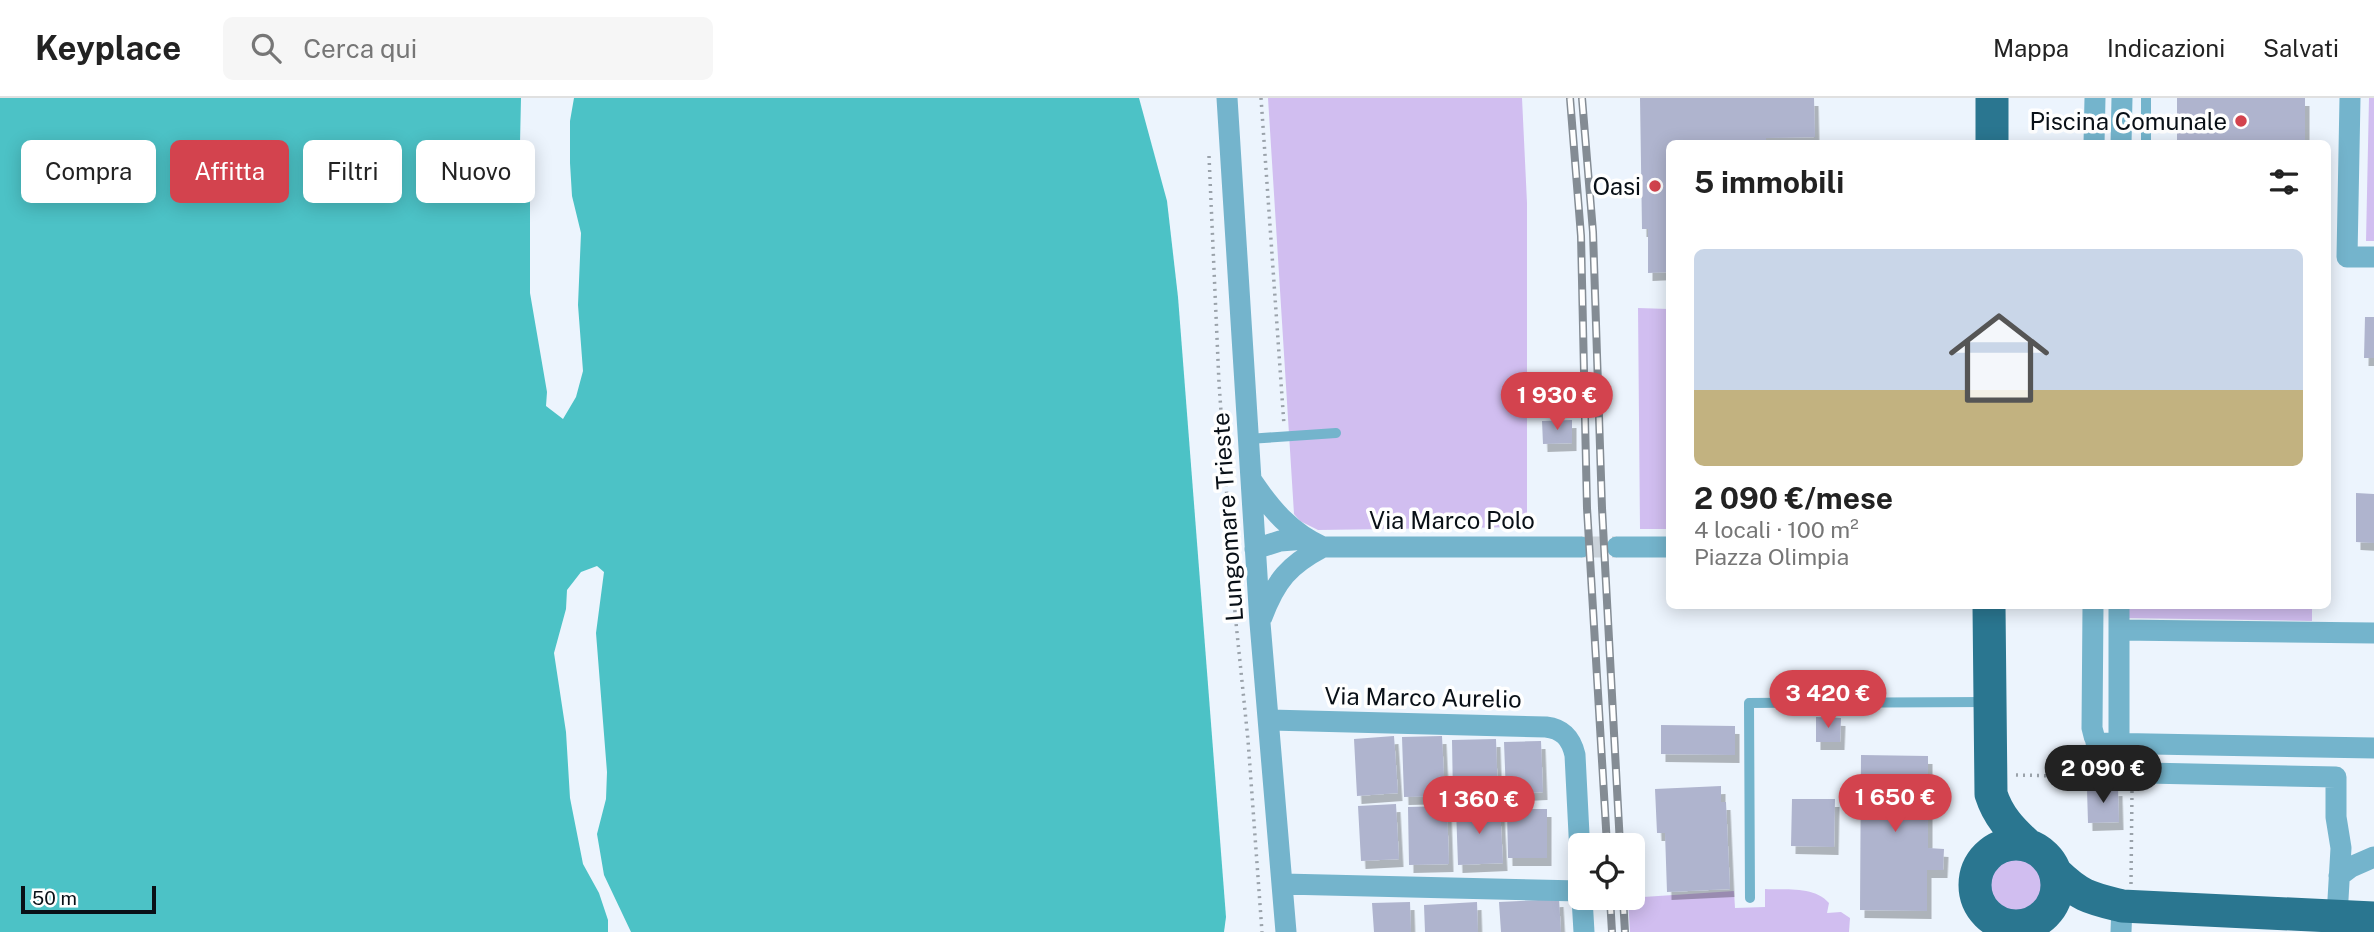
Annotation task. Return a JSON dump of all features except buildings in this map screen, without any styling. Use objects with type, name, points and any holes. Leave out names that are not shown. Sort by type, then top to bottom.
[{"type":"main road","points":[[1992,98],[1992,140]]},
{"type":"main road","points":[[1989,609],[1990,702],[2002,784],[1994,805],[2007,825],[2028,845],[2046,855],[2056,873],[2071,887],[2087,898],[2125,915]]},
{"type":"main road","points":[[1984,858],[1986,835],[1983,805],[2002,784]]},
{"type":"main road","points":[[2028,845],[1999,846],[1984,858],[1978,867],[1975,889],[1985,920],[1991,918],[2014,926],[2125,915],[2374,918]]},
{"type":"main road","points":[[2030,924],[2051,908],[2058,885],[2056,873]]},
{"type":"street","name":"Lungomare Trieste","points":[[1227,98],[1260,623],[1286,932]]},
{"type":"street","points":[[2094,140],[2095,98]]},
{"type":"street","points":[[2122,98],[2122,140]]},
{"type":"street","points":[[2350,98],[2347,257],[2374,257]]},
{"type":"street","points":[[1251,480],[1275,512],[1311,548],[1276,585],[1260,623]]},
{"type":"street","name":"Via Marco Polo","points":[[1255,549],[1280,541],[1311,548],[1581,547]]},
{"type":"street","points":[[1617,547],[1666,547]]},
{"type":"street","points":[[2093,609],[2092,728],[2096,743],[2105,755],[2136,771],[2156,774],[2336,777],[2336,817],[2341,848],[2337,916]]},
{"type":"street","points":[[2116,761],[2119,609]]},
{"type":"street","points":[[2119,630],[2374,633]]},
{"type":"street","name":"Via Marco Aurelio","points":[[1269,720],[1546,727],[1559,730],[1570,741],[1576,758],[1579,833]]},
{"type":"street","points":[[2116,761],[2374,748]]},
{"type":"street","points":[[2339,876],[2351,867],[2374,857]]},
{"type":"street","points":[[1283,884],[1568,891]]},
{"type":"street","points":[[1583,910],[1584,932]]},
{"type":"lane","points":[[2146,98],[2146,140]]},
{"type":"lane","points":[[1248,439],[1336,433]]},
{"type":"lane","points":[[1750,898],[1749,703],[1990,702]]},
{"type":"path","points":[[1261,98],[1284,430]]},
{"type":"path","name":"Lungomare Trieste","points":[[1209,152],[1235,613],[1248,738],[1262,932]]},
{"type":"path","points":[[2002,784],[2116,761]]},
{"type":"path","points":[[2125,915],[2132,784]]},
{"type":"shaded area","points":[[1268,98],[1522,98],[1527,203],[1527,527],[1318,530],[1300,521],[1294,514]]},
{"type":"shaded area","points":[[2369,98],[2374,98],[2374,241],[2366,241]]},
{"type":"shaded area","points":[[1638,308],[1666,309],[1666,529],[1640,529]]},
{"type":"shaded area","points":[[2124,609],[2312,609],[2312,621],[2124,618]]},
{"type":"shaded area","points":[[2015,857],[2034,865],[2042,884],[2034,903],[2015,911],[1996,903],[1988,884],[1996,865]]},
{"type":"shaded area","points":[[1765,889],[1808,891],[1829,903],[1827,913],[1841,912],[1850,918],[1849,932],[1630,932],[1629,910],[1645,910],[1645,897],[1734,891],[1735,908],[1765,907]]},
{"type":"water","points":[[0,98],[1139,98],[1167,201],[1178,297],[1226,917],[1224,932],[0,932]]},
{"type":"pier","points":[[521,98],[574,98],[570,121],[570,163],[572,196],[581,233],[578,305],[583,371],[576,397],[563,419],[546,406],[547,392],[530,293],[530,203],[535,203],[535,140],[520,140]]},
{"type":"pier","points":[[597,566],[604,572],[596,633],[607,772],[606,799],[597,834],[604,875],[631,932],[608,932],[608,920],[599,893],[583,864],[570,798],[566,732],[554,653],[566,609],[567,590],[581,572]]},
{"type":"tunnel","points":[[1581,547],[1617,547]]},
{"type":"railway","points":[[1570,98],[1581,236],[1587,508],[1606,833]]},
{"type":"railway","points":[[1582,98],[1593,232],[1602,508],[1619,833]]},
{"type":"railway","points":[[1611,910],[1612,932]]},
{"type":"railway","points":[[1624,910],[1625,932]]},
{"type":"place","name":"Piscina Comunale","points":[[2241,121]]},
{"type":"place","name":"Oasi","points":[[1655,186]]}]
